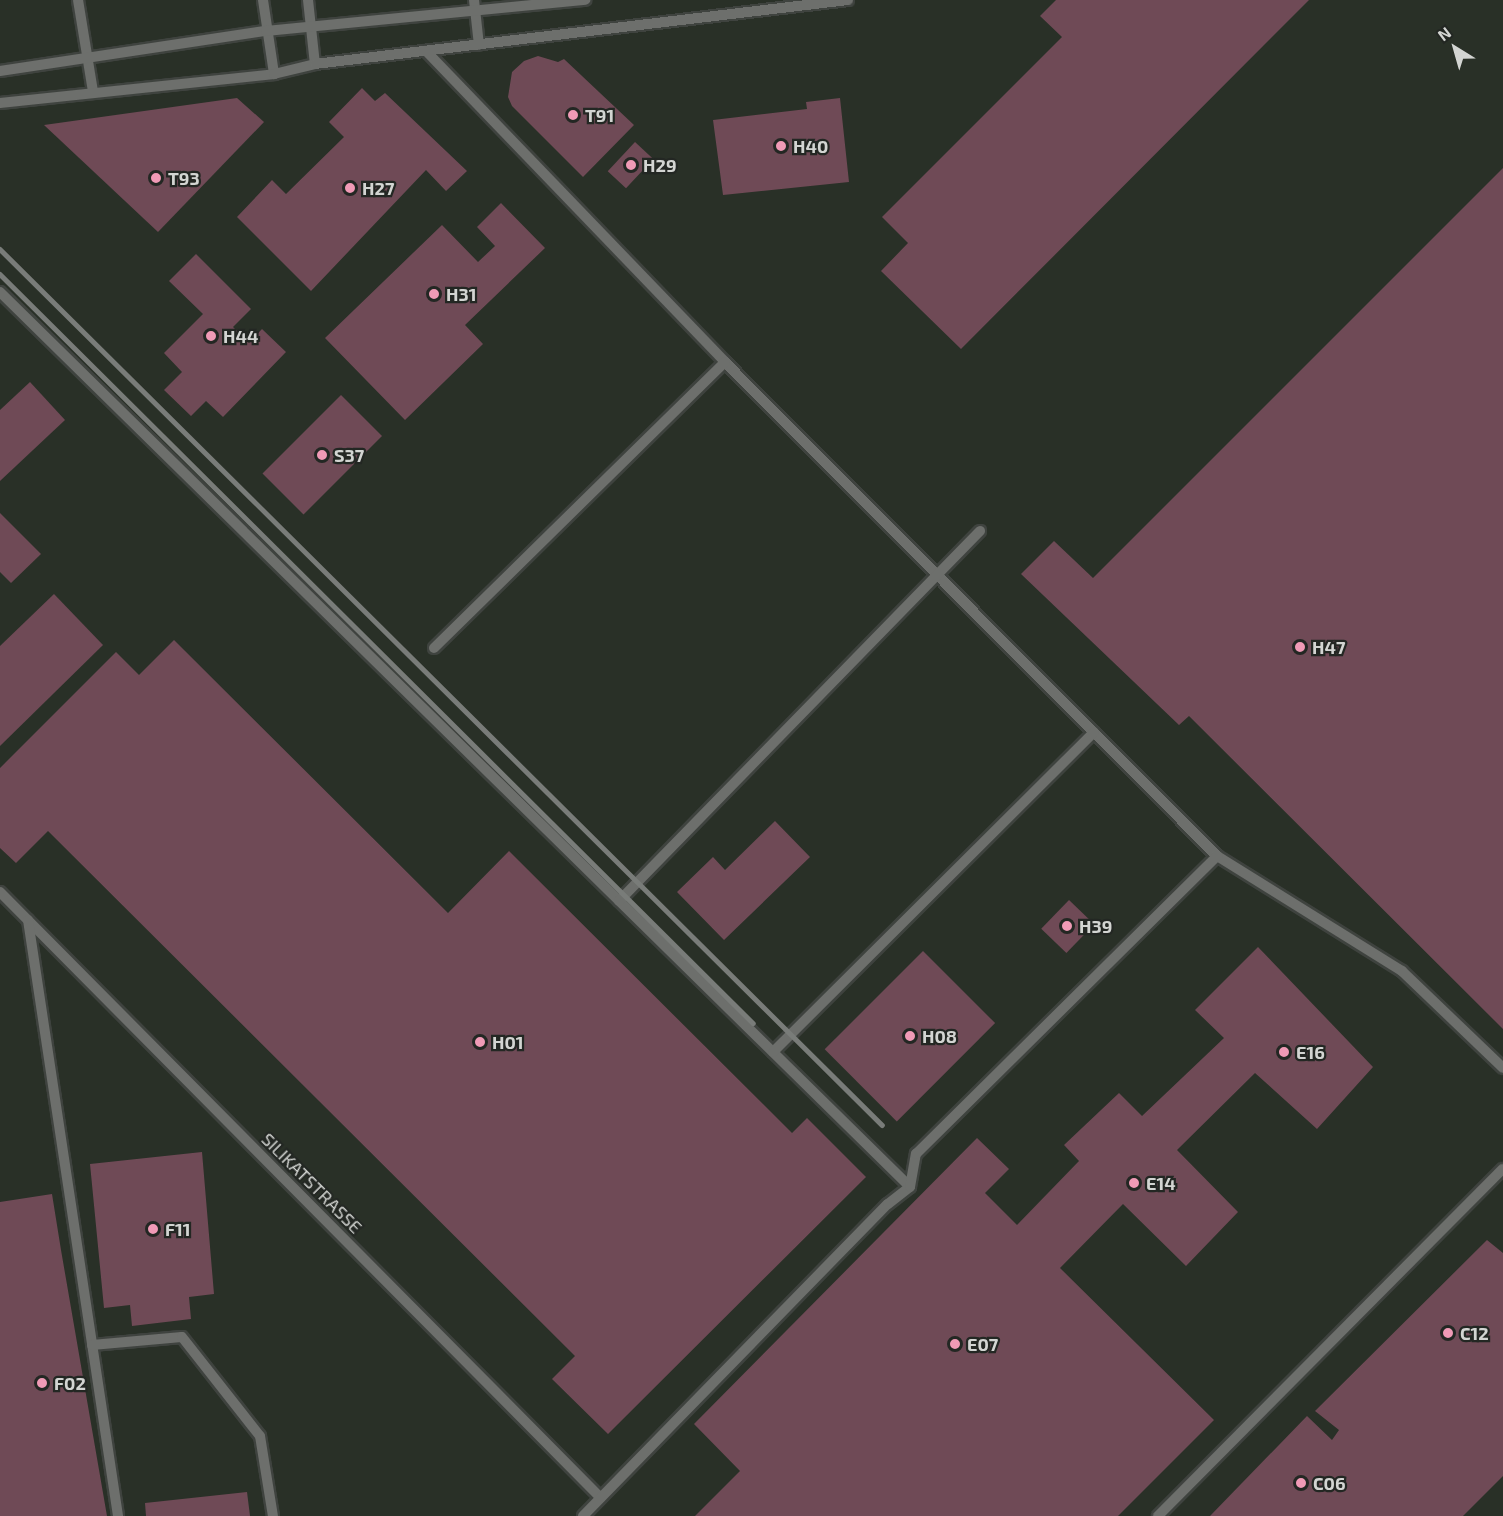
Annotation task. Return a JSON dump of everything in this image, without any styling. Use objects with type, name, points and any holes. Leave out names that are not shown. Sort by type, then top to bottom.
[{"type":"lane","points":[[78,0],[93,92]]},
{"type":"lane","points":[[263,0],[274,74]]},
{"type":"lane","points":[[308,0],[315,64]]},
{"type":"lane","points":[[474,0],[479,45]]},
{"type":"lane","points":[[0,71],[88,60],[266,31],[476,13],[585,0]]},
{"type":"lane","points":[[0,103],[274,74],[315,64],[479,45],[755,5],[848,0]]},
{"type":"lane","points":[[426,51],[725,362],[1217,856],[1402,971],[1503,1068]]},
{"type":"lane","points":[[0,292],[910,1187]]},
{"type":"lane","points":[[434,648],[725,362]]},
{"type":"lane","points":[[619,901],[980,531]]},
{"type":"lane","points":[[773,1052],[1094,732]]},
{"type":"lane","points":[[583,1516],[888,1204],[910,1187],[916,1154],[1217,856]]},
{"type":"lane","name":"SILIKATSTRASSE","points":[[0,892],[600,1498]]},
{"type":"lane","points":[[28,920],[118,1516]]},
{"type":"lane","points":[[1158,1516],[1503,1169]]},
{"type":"lane","points":[[92,1345],[182,1336],[260,1436],[273,1516]]},
{"type":"shaded area","points":[[0,0],[1503,0],[1503,1516],[0,1516]]},
{"type":"building","points":[[1056,0],[1309,0],[961,349],[881,271],[908,243],[882,217],[1062,37],[1040,16]]},
{"type":"building","name":"T91","points":[[538,56],[558,62],[564,59],[634,125],[583,177],[512,106],[508,97],[512,72],[524,61]]},
{"type":"building","name":"H27","points":[[362,88],[375,101],[385,93],[467,171],[446,191],[426,170],[311,291],[237,217],[272,180],[286,194],[344,137],[329,122]]},
{"type":"building","name":"T93","points":[[237,98],[264,122],[158,232],[44,125]]},
{"type":"building","name":"H40","points":[[840,98],[849,182],[723,195],[713,120],[807,109],[806,102]]},
{"type":"building","name":"H29","points":[[635,142],[653,159],[626,188],[608,171]]},
{"type":"building","name":"H47","points":[[1503,168],[1503,1029],[1189,716],[1179,725],[1021,574],[1054,541],[1093,578]]},
{"type":"building","name":"H31","points":[[501,203],[545,248],[465,325],[483,344],[405,420],[325,338],[442,225],[478,262],[495,246],[477,227]]},
{"type":"building","name":"H44","points":[[196,254],[251,309],[233,327],[249,343],[262,329],[286,352],[223,417],[206,401],[191,416],[164,390],[182,372],[164,353],[203,314],[169,281]]},
{"type":"building","points":[[30,382],[65,420],[0,481],[0,410]]},
{"type":"building","name":"S37","points":[[341,395],[382,436],[304,515],[263,473]]},
{"type":"building","points":[[0,513],[41,554],[11,583],[0,572]]},
{"type":"building","points":[[54,594],[103,645],[0,746],[0,646]]},
{"type":"building","name":"H01","points":[[174,640],[448,913],[509,851],[792,1133],[807,1118],[866,1177],[608,1434],[552,1379],[575,1356],[48,831],[16,863],[0,848],[0,768],[116,652],[139,675]]},
{"type":"building","points":[[775,821],[810,857],[724,940],[677,892],[713,857],[725,870]]},
{"type":"building","name":"H39","points":[[1069,900],[1094,924],[1066,953],[1041,929]]},
{"type":"building","name":"E07","points":[[1258,947],[1373,1067],[1317,1129],[1255,1073],[1177,1150],[1238,1212],[1186,1266],[1123,1204],[1060,1268],[1214,1420],[1118,1516],[695,1516],[740,1471],[694,1424],[977,1138],[1009,1169],[985,1193],[1017,1225],[1079,1161],[1064,1145],[1119,1093],[1142,1116],[1224,1038],[1195,1010]]},
{"type":"building","name":"H08","points":[[923,951],[995,1023],[897,1121],[825,1049]]},
{"type":"building","name":"F11","points":[[202,1152],[214,1294],[189,1297],[191,1319],[132,1326],[130,1305],[104,1308],[90,1164]]},
{"type":"building","name":"F02","points":[[52,1194],[107,1516],[0,1516],[0,1202]]},
{"type":"building","name":"C12","points":[[1487,1240],[1503,1253],[1503,1476],[1463,1516],[1210,1516],[1307,1416],[1332,1440],[1339,1430],[1315,1411]]},
{"type":"building","points":[[247,1492],[250,1516],[146,1516],[145,1503]]},
{"type":"railway","points":[[0,249],[882,1125]]},
{"type":"railway","points":[[0,274],[753,1023]]},
{"type":"place","name":"T91","points":[[573,115]]},
{"type":"place","name":"H40","points":[[781,146]]},
{"type":"place","name":"H29","points":[[631,165]]},
{"type":"place","name":"T93","points":[[156,178]]},
{"type":"place","name":"H27","points":[[350,188]]},
{"type":"place","name":"H31","points":[[434,294]]},
{"type":"place","name":"H44","points":[[211,336]]},
{"type":"place","name":"S37","points":[[322,455]]},
{"type":"place","name":"H47","points":[[1300,647]]},
{"type":"place","name":"H39","points":[[1067,926]]},
{"type":"place","name":"H08","points":[[910,1036]]},
{"type":"place","name":"H01","points":[[480,1042]]},
{"type":"place","name":"E16","points":[[1284,1052]]},
{"type":"place","name":"E14","points":[[1134,1183]]},
{"type":"place","name":"F11","points":[[153,1229]]},
{"type":"place","name":"C12","points":[[1448,1333]]},
{"type":"place","name":"E07","points":[[955,1344]]},
{"type":"place","name":"F02","points":[[42,1383]]},
{"type":"place","name":"C06","points":[[1301,1483]]}]
